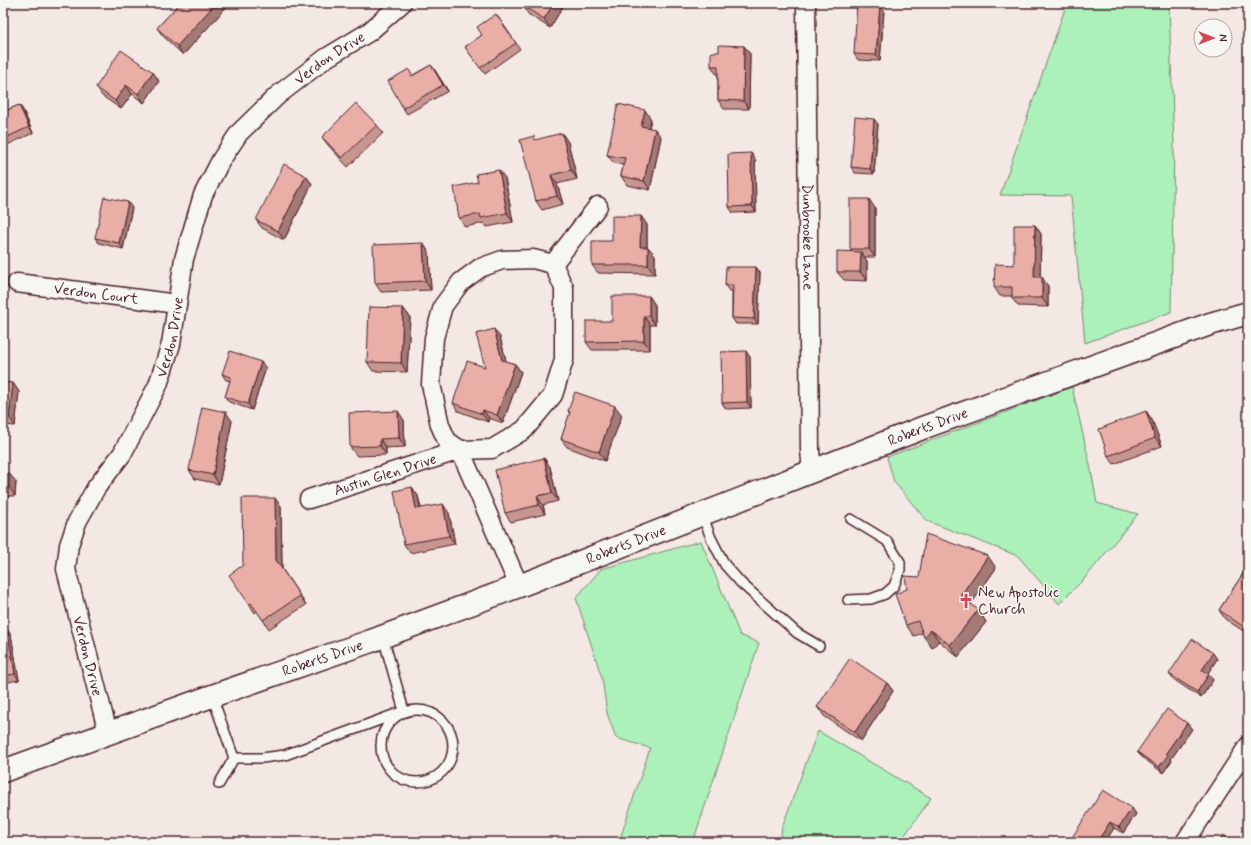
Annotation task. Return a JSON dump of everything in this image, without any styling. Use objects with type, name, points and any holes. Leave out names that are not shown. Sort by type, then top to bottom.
[{"type":"street","name":"Verdon Drive","points":[[108,733],[66,569],[69,544],[77,522],[96,488],[122,454],[158,385],[171,344],[184,259],[203,195],[221,160],[239,133],[278,94],[326,58],[369,32],[402,3]]},
{"type":"street","name":"Dunbrooke Lane","points":[[806,3],[810,443],[812,470]]},
{"type":"street","points":[[553,264],[598,206]]},
{"type":"street","name":"Austin Glen Drive","points":[[309,499],[460,450],[492,449],[524,430],[553,395],[564,360],[564,288],[553,264],[533,259],[502,260],[480,268],[461,282],[442,306],[434,338],[431,384],[440,424],[447,441],[460,450],[519,586]]},
{"type":"street","name":"Verdon Court","points":[[17,283],[177,304]]},
{"type":"street","name":"Roberts Drive","points":[[3,771],[212,696],[383,637],[519,586],[925,427],[1210,324],[1248,313]]},
{"type":"street","points":[[1185,842],[1248,746]]},
{"type":"lane","points":[[702,514],[711,538],[725,565],[741,583],[797,633],[819,646]]},
{"type":"lane","points":[[848,600],[871,599],[885,594],[894,586],[900,570],[900,562],[886,541],[851,519]]},
{"type":"lane","points":[[383,637],[404,711]]},
{"type":"lane","points":[[212,696],[234,758],[219,784]]},
{"type":"lane","points":[[234,758],[262,758],[285,755],[404,711],[416,709],[428,710],[439,716],[447,725],[452,736],[454,748],[451,760],[445,770],[436,778],[424,782],[412,782],[401,779],[391,772],[384,762],[381,750],[381,738],[386,727],[394,718],[404,711]]},
{"type":"green space","points":[[1067,3],[1169,3],[1174,145],[1171,312],[1085,343],[1071,196],[1000,195]]},
{"type":"green space","points":[[1072,387],[1097,503],[1138,514],[1085,578],[1059,604],[1018,556],[927,521],[894,482],[887,457]]},
{"type":"green space","points":[[701,541],[740,635],[759,643],[693,842],[619,842],[650,748],[616,738],[607,713],[602,678],[576,598],[601,569]]},
{"type":"green space","points":[[818,731],[931,798],[900,842],[780,842],[782,827]]},
{"type":"building","points":[[180,3],[216,3],[177,46],[157,28]]},
{"type":"building","points":[[525,3],[554,3],[544,19],[523,6]]},
{"type":"building","points":[[857,3],[880,5],[876,55],[854,54]]},
{"type":"building","points":[[496,14],[516,43],[480,68],[465,47],[482,35],[477,27]]},
{"type":"building","points":[[719,45],[744,46],[743,101],[718,100],[718,66],[711,66],[711,52],[719,52]]},
{"type":"building","points":[[121,50],[153,72],[138,94],[126,85],[115,101],[96,87]]},
{"type":"building","points":[[431,65],[443,85],[403,108],[388,81],[409,69],[412,76]]},
{"type":"building","points":[[356,103],[377,125],[342,158],[322,137]]},
{"type":"building","points":[[618,104],[645,110],[641,126],[655,129],[644,181],[621,176],[625,158],[607,155]]},
{"type":"building","points":[[19,105],[29,127],[3,139],[3,112]]},
{"type":"building","points":[[855,117],[874,119],[870,169],[851,167]]},
{"type":"building","points":[[562,133],[571,170],[551,175],[557,196],[536,201],[520,140],[534,136],[535,140]]},
{"type":"building","points":[[751,153],[752,206],[729,207],[728,154]]},
{"type":"building","points":[[284,164],[306,176],[278,231],[256,220]]},
{"type":"building","points":[[499,170],[507,213],[481,218],[480,214],[459,218],[454,187],[478,182],[476,174]]},
{"type":"building","points":[[104,197],[128,202],[119,243],[95,238]]},
{"type":"building","points":[[850,199],[869,199],[869,249],[850,249]]},
{"type":"building","points":[[612,216],[641,216],[640,247],[648,247],[648,265],[592,265],[592,241],[612,241]]},
{"type":"building","points":[[1014,225],[1035,225],[1034,277],[1042,277],[1042,298],[1012,298],[1012,287],[994,287],[995,264],[1014,265]]},
{"type":"building","points":[[423,243],[425,281],[375,283],[373,245]]},
{"type":"building","points":[[837,251],[861,252],[860,272],[837,272]]},
{"type":"building","points":[[726,267],[756,267],[754,319],[732,318],[733,285],[725,285]]},
{"type":"building","points":[[612,296],[649,296],[649,316],[644,316],[644,341],[586,342],[586,321],[612,321]]},
{"type":"building","points":[[369,307],[403,308],[401,363],[367,362]]},
{"type":"building","points":[[494,329],[502,360],[515,364],[497,415],[483,410],[482,414],[453,403],[467,361],[485,367],[476,334]]},
{"type":"building","points":[[230,351],[261,362],[248,404],[225,397],[231,377],[222,374]]},
{"type":"building","points":[[746,351],[747,402],[722,403],[721,352]]},
{"type":"building","points":[[3,382],[13,383],[9,417],[3,417]]},
{"type":"building","points":[[575,392],[615,406],[599,452],[561,439],[570,412],[568,411]]},
{"type":"building","points":[[202,407],[226,412],[213,475],[189,470]]},
{"type":"building","points":[[398,411],[399,438],[380,439],[380,446],[350,447],[349,413]]},
{"type":"building","points":[[1146,411],[1155,438],[1108,456],[1099,429]]},
{"type":"building","points":[[544,458],[552,493],[537,496],[539,505],[505,513],[495,470]]},
{"type":"building","points":[[3,473],[9,473],[9,487],[3,487]]},
{"type":"building","points":[[412,487],[416,509],[443,504],[449,536],[404,544],[394,491]]},
{"type":"building","points":[[242,498],[275,498],[276,560],[300,596],[263,620],[251,603],[249,604],[229,575],[243,565]]},
{"type":"building","name":"New Apostolic Church","points":[[926,534],[988,556],[961,595],[978,610],[950,645],[931,630],[924,637],[918,621],[906,625],[895,594],[907,589],[905,576],[919,577]]},
{"type":"building","points":[[1248,566],[1248,620],[1244,627],[1219,610]]},
{"type":"building","points":[[3,629],[7,629],[15,674],[3,676]]},
{"type":"building","points":[[1192,639],[1213,653],[1202,670],[1209,674],[1197,692],[1169,674]]},
{"type":"building","points":[[850,658],[887,683],[855,732],[817,707]]},
{"type":"building","points":[[1167,709],[1187,723],[1166,753],[1168,755],[1159,767],[1137,752]]},
{"type":"building","points":[[1103,790],[1132,808],[1119,827],[1110,822],[1097,842],[1069,842]]},
{"type":"building","points":[[1223,835],[1235,842],[1219,842]]},
{"type":"place","name":"New Apostolic Church","points":[[966,601]]}]
